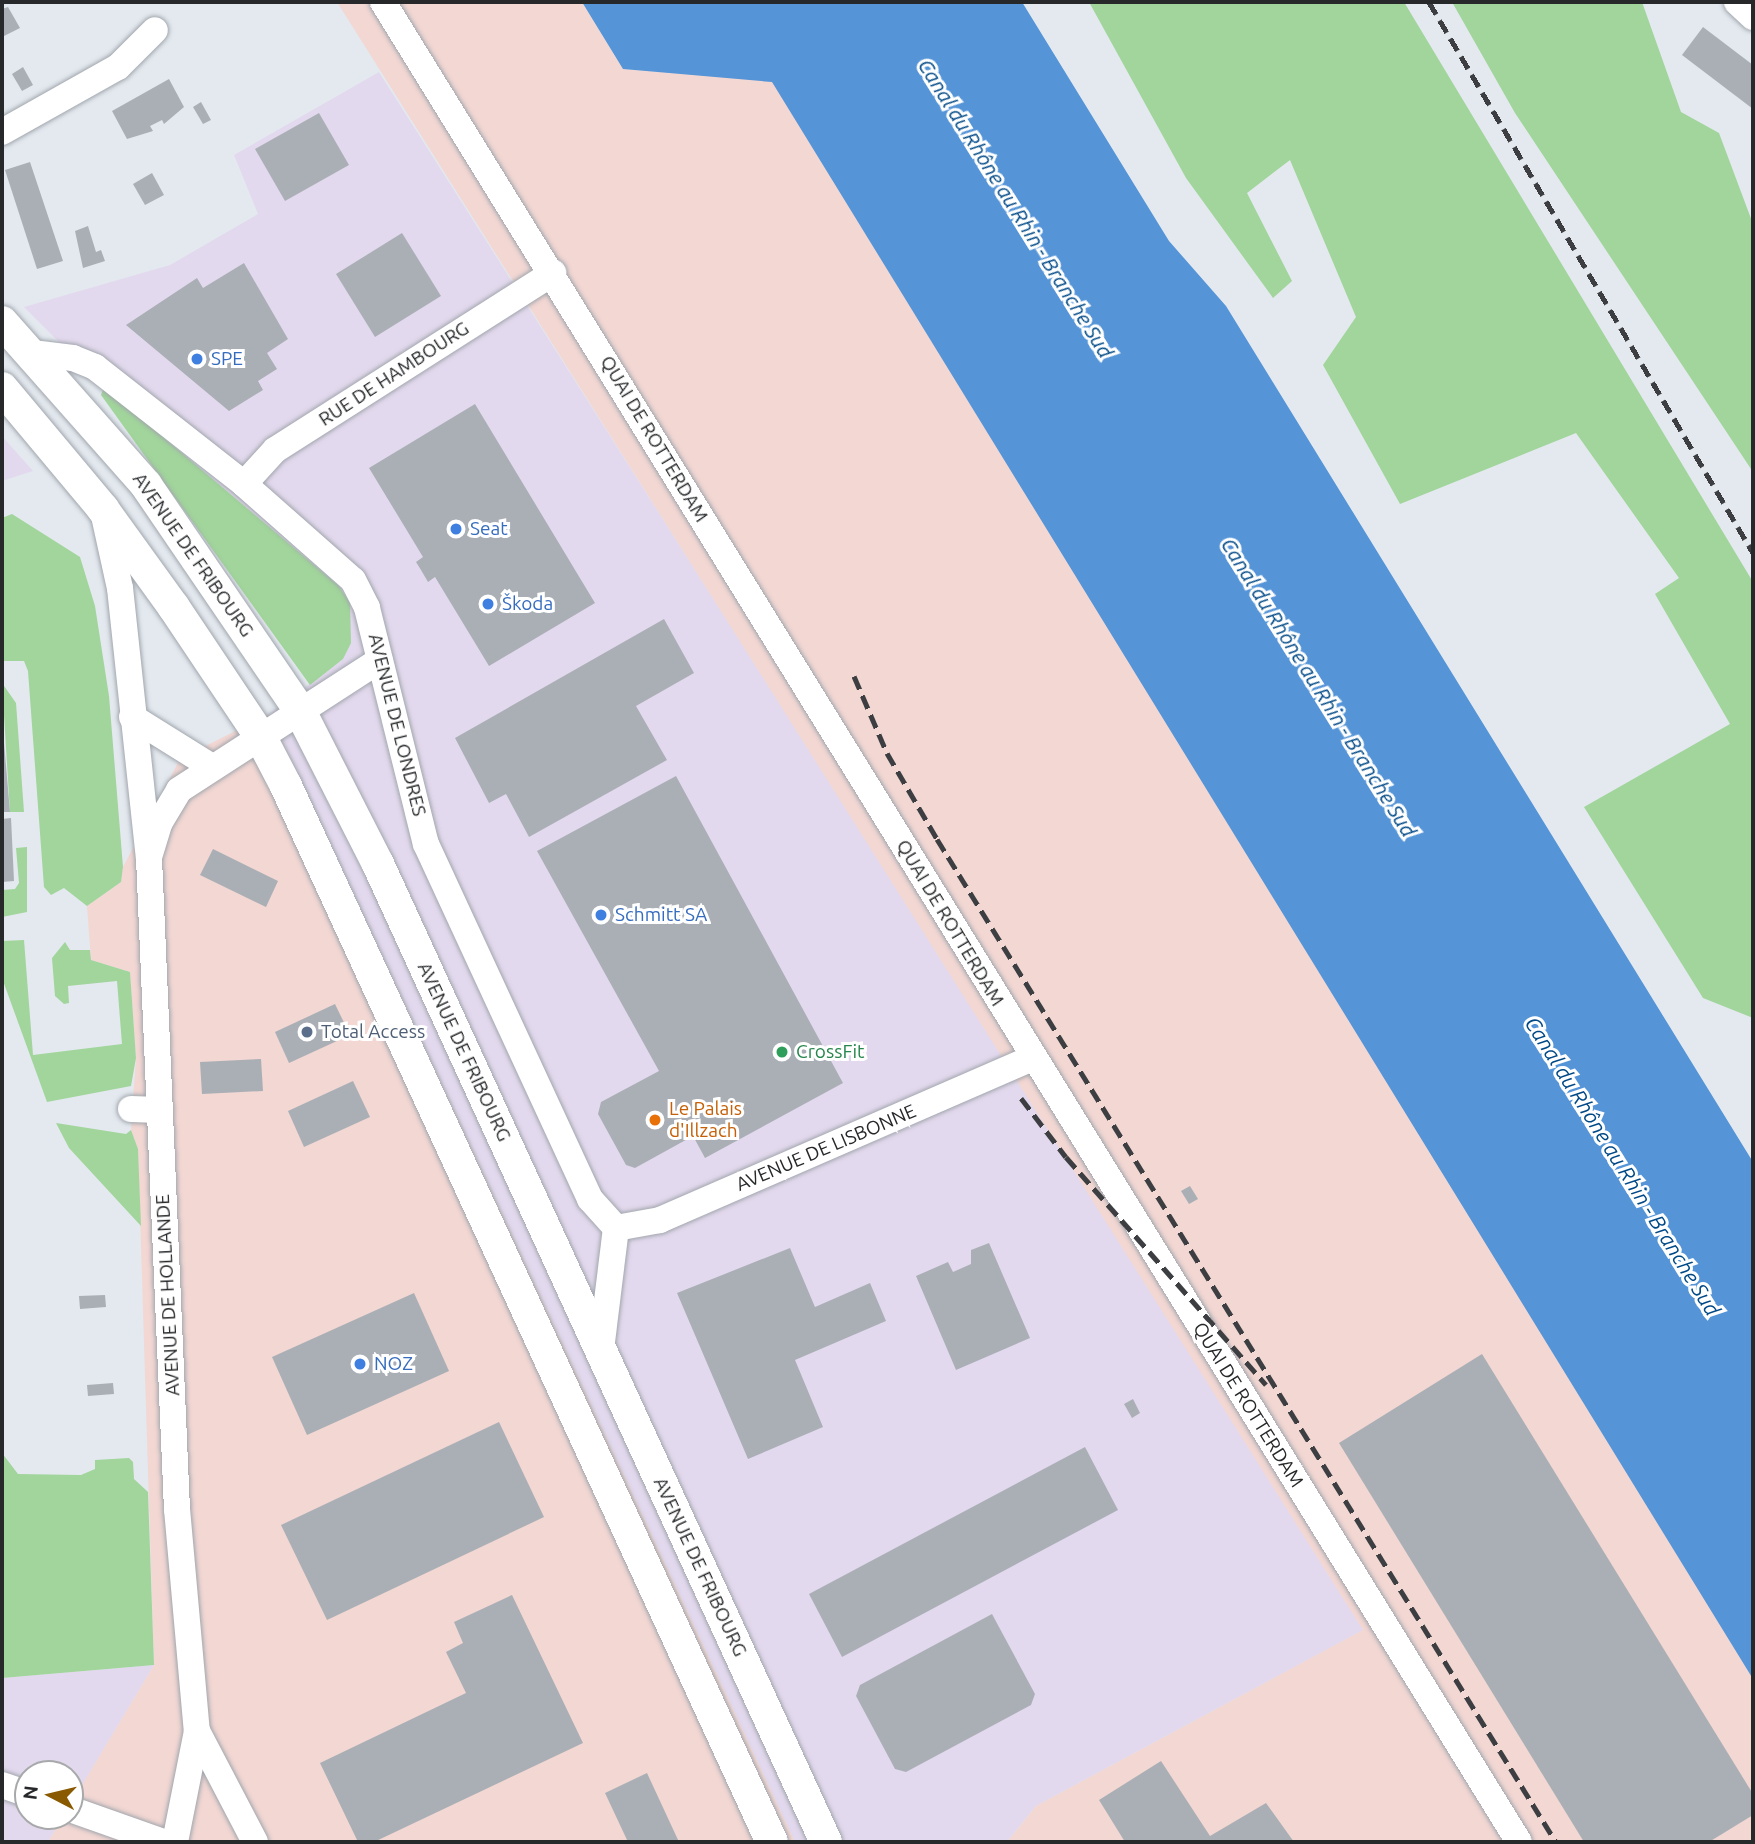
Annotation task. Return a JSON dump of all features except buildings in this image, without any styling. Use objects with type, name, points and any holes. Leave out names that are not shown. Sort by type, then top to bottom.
[{"type":"main road","name":"AVENUE DE FRIBOURG","points":[[2,322],[146,485],[300,711],[379,864],[826,1842]]},
{"type":"main road","points":[[2,388],[103,509],[260,737],[384,994],[772,1842]]},
{"type":"street","name":"QUAI DE ROTTERDAM","points":[[383,2],[553,273],[1032,1058],[1519,1842]]},
{"type":"street","points":[[1737,2],[1753,18]]},
{"type":"street","points":[[2,132],[118,67],[155,30]]},
{"type":"street","name":"RUE DE HAMBOURG","points":[[244,484],[275,450],[553,273]]},
{"type":"street","name":"AVENUE DE LONDRES","points":[[32,353],[73,358],[95,367],[244,484],[353,580],[367,608],[426,844],[590,1199],[616,1228]]},
{"type":"street","name":"AVENUE DE HOLLANDE","points":[[103,509],[120,588],[149,858],[177,1509],[197,1731],[175,1842]]},
{"type":"street","name":"AVENUE DE HOLLANDE","points":[[149,858],[170,801],[212,767],[380,660]]},
{"type":"street","points":[[132,718],[212,767]]},
{"type":"street","name":"AVENUE DE LISBONNE","points":[[616,1228],[660,1220],[1032,1058]]},
{"type":"street","points":[[131,1109],[159,1110]]},
{"type":"street","points":[[601,1350],[616,1228]]},
{"type":"street","name":"AVENUE DE HOLLANDE","points":[[197,1731],[255,1842]]},
{"type":"street","points":[[84,1814],[163,1842]]},
{"type":"shaded area","points":[[337,2],[582,2],[623,69],[772,81],[1753,1678],[1753,1842],[1007,1842],[1036,1806],[1363,1630]]},
{"type":"shaded area","points":[[379,72],[1367,1628],[1036,1806],[1007,1842],[795,1842],[269,714],[343,659],[350,603],[339,586],[104,387],[24,307],[170,265],[258,214],[234,155]]},
{"type":"shaded area","points":[[2,436],[33,471],[2,481]]},
{"type":"shaded area","points":[[269,714],[795,1842],[48,1842],[55,1830],[84,1830],[84,1782],[154,1665],[138,1149],[131,1130],[136,1058],[130,972],[91,960],[87,906],[121,882],[123,867],[180,759]]},
{"type":"shaded area","points":[[154,1665],[84,1782],[84,1760],[14,1760],[14,1830],[55,1830],[48,1842],[2,1842],[2,1678]]},
{"type":"green space","points":[[1089,2],[1404,2],[1753,582],[1753,1018],[1703,998],[1584,807],[1730,724],[1655,594],[1679,578],[1576,433],[1400,504],[1323,365],[1356,317],[1290,160],[1247,193],[1292,281],[1273,298],[1186,178]]},
{"type":"green space","points":[[1452,2],[1642,2],[1681,112],[1719,133],[1753,224],[1753,472],[1515,113]]},
{"type":"green space","points":[[104,387],[339,586],[350,603],[351,643],[343,659],[310,685],[101,395]]},
{"type":"green space","points":[[12,514],[80,557],[95,606],[109,696],[123,867],[121,882],[87,906],[64,888],[51,895],[44,887],[28,671],[24,661],[2,661],[2,518]]},
{"type":"green space","points":[[2,683],[16,703],[24,812],[10,812]]},
{"type":"green space","points":[[27,847],[27,912],[2,917],[2,890],[15,889],[19,883],[16,848]]},
{"type":"green space","points":[[24,940],[33,1055],[122,1044],[117,981],[68,986],[69,1003],[64,1004],[55,996],[52,958],[65,942],[70,950],[90,950],[91,960],[130,972],[136,1058],[131,1086],[47,1102],[2,978],[2,941]]},
{"type":"green space","points":[[56,1123],[126,1134],[131,1130],[138,1149],[141,1226],[69,1148]]},
{"type":"green space","points":[[2,1453],[18,1474],[81,1475],[95,1469],[95,1460],[129,1458],[133,1462],[134,1479],[148,1492],[154,1665],[2,1678]]},
{"type":"water","name":"Canal du Rhône au Rhin - Branche Sud","points":[[582,2],[1022,2],[1169,241],[1226,306],[1753,1162],[1753,1679],[772,82],[623,69]]},
{"type":"railway","points":[[1429,2],[1753,553]]},
{"type":"railway","points":[[854,676],[887,753],[937,839],[1556,1842]]},
{"type":"railway","points":[[1021,1098],[1066,1157],[1266,1385]]},
{"type":"place","name":"SPE","points":[[197,359]]},
{"type":"place","name":"Seat","points":[[456,529]]},
{"type":"place","name":"Škoda","points":[[488,604]]},
{"type":"place","name":"Schmitt SA","points":[[601,915]]},
{"type":"place","name":"Total Access","points":[[307,1032]]},
{"type":"place","name":"CrossFit","points":[[782,1052]]},
{"type":"place","name":"Le Palais d'Illzach","points":[[655,1120]]},
{"type":"place","name":"NOZ","points":[[360,1364]]}]
